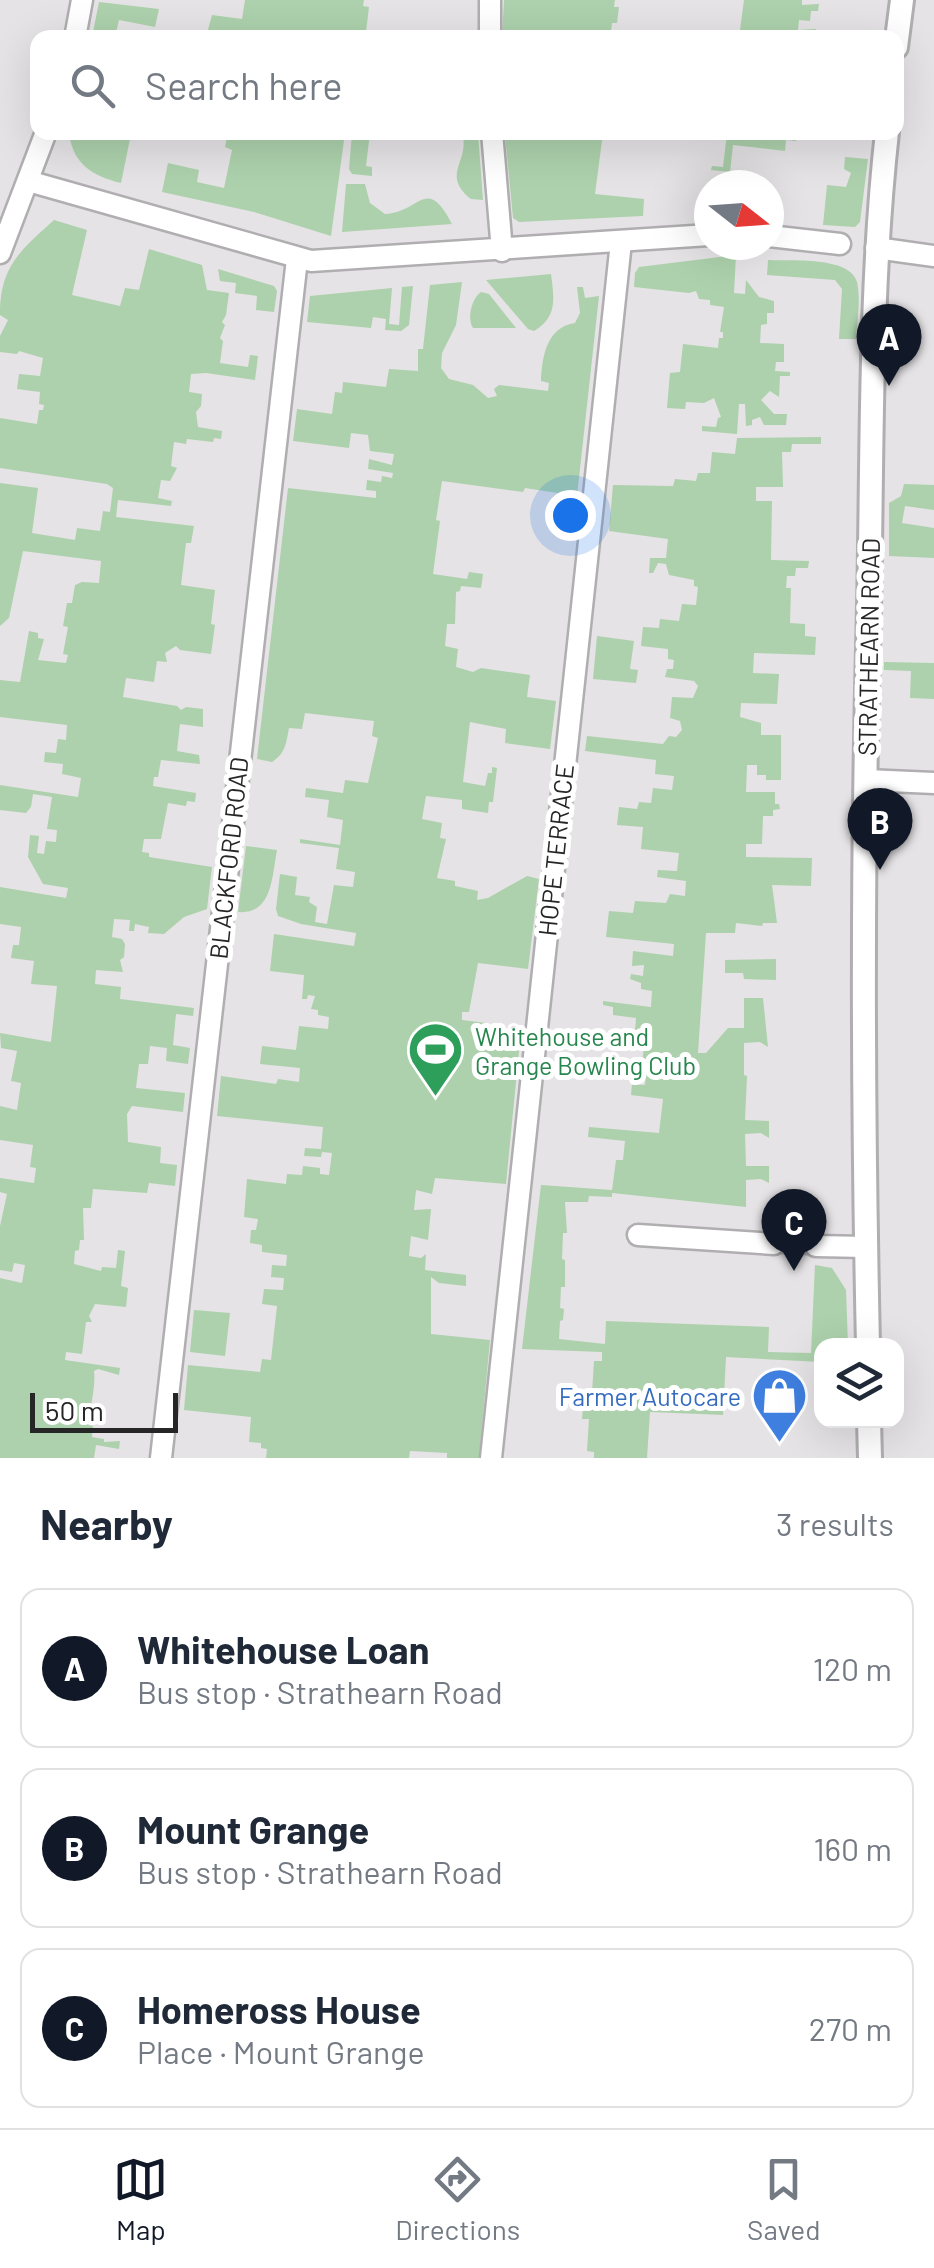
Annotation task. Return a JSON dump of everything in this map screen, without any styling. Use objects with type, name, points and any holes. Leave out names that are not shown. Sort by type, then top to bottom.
[{"type":"street","points":[[76,30],[82,0]]},
{"type":"street","points":[[490,0],[490,30]]},
{"type":"street","points":[[898,30],[902,0]]},
{"type":"street","points":[[0,253],[43,140]]},
{"type":"street","points":[[493,140],[502,251]]},
{"type":"street","name":"STRATHEARN ROAD","points":[[868,1338],[862,991],[876,248],[886,140]]},
{"type":"street","points":[[28,181],[297,258],[324,261],[694,236]]},
{"type":"street","points":[[784,238],[840,244]]},
{"type":"street","name":"HOPE TERRACE","points":[[491,1458],[621,242]]},
{"type":"street","points":[[876,248],[934,256]]},
{"type":"street","name":"BLACKFORD ROAD","points":[[162,1458],[297,258]]},
{"type":"street","points":[[866,780],[934,783]]},
{"type":"street","points":[[638,1235],[774,1244]]},
{"type":"street","points":[[816,1246],[866,1247]]},
{"type":"street","points":[[869,1428],[870,1458]]},
{"type":"green space","points":[[245,0],[364,0],[363,6],[369,7],[366,30],[208,30],[212,15],[242,19]]},
{"type":"green space","points":[[504,0],[615,0],[614,7],[619,7],[617,23],[612,23],[611,30],[502,30]]},
{"type":"green space","points":[[744,0],[802,0],[802,5],[819,4],[818,11],[811,11],[810,21],[799,20],[798,30],[740,30]]},
{"type":"green space","points":[[99,2],[159,9],[155,27],[119,20],[117,30],[93,30]]},
{"type":"green space","points":[[70,140],[130,140],[121,183],[86,167]]},
{"type":"green space","points":[[226,140],[344,140],[331,236],[254,212],[162,192],[168,163],[199,170],[197,182],[224,188],[232,150],[225,147]]},
{"type":"green space","points":[[351,140],[369,140],[366,166],[372,167],[372,176],[352,174]]},
{"type":"green space","points":[[463,140],[479,140],[483,200],[471,199],[458,182]]},
{"type":"green space","points":[[505,140],[602,140],[595,194],[644,199],[643,216],[519,222],[513,218]]},
{"type":"green space","points":[[726,140],[786,140],[785,151],[733,145],[730,170],[711,170],[712,166],[723,167]]},
{"type":"green space","points":[[845,157],[868,159],[860,222],[855,227],[823,225],[827,185],[846,187],[851,173],[844,169]]},
{"type":"green space","points":[[346,184],[365,184],[370,203],[385,214],[422,200],[435,201],[452,224],[342,232]]},
{"type":"green space","points":[[54,220],[87,230],[72,295],[120,306],[125,288],[139,290],[149,249],[202,265],[207,290],[229,293],[222,322],[225,325],[220,338],[220,363],[248,367],[250,355],[258,356],[255,380],[191,374],[189,392],[202,394],[196,412],[198,427],[222,431],[221,439],[174,442],[171,466],[177,468],[170,481],[161,480],[158,498],[172,501],[171,506],[118,500],[116,517],[194,526],[191,543],[186,543],[181,585],[215,590],[211,654],[180,650],[176,646],[165,653],[167,662],[157,661],[154,682],[126,678],[123,697],[177,706],[181,710],[203,709],[203,727],[180,724],[177,751],[199,755],[200,764],[161,760],[153,786],[196,793],[195,802],[187,801],[186,806],[168,803],[161,839],[144,839],[142,852],[149,853],[149,857],[212,867],[207,909],[184,917],[164,934],[148,933],[149,927],[135,924],[134,931],[129,931],[130,920],[114,919],[112,937],[125,944],[120,960],[123,972],[96,970],[95,984],[121,987],[120,999],[194,1008],[193,1016],[176,1014],[173,1045],[190,1048],[188,1064],[166,1061],[167,1048],[150,1046],[148,1064],[139,1064],[136,1088],[185,1093],[183,1112],[132,1106],[127,1114],[128,1142],[161,1147],[160,1163],[177,1165],[175,1186],[149,1183],[147,1193],[93,1189],[91,1208],[83,1208],[84,1240],[80,1240],[79,1250],[75,1251],[74,1264],[101,1271],[102,1267],[116,1268],[118,1250],[125,1251],[121,1286],[128,1288],[126,1307],[95,1304],[89,1316],[92,1322],[86,1322],[82,1354],[66,1352],[65,1360],[120,1368],[119,1375],[94,1371],[88,1425],[93,1426],[92,1437],[104,1442],[120,1441],[119,1449],[96,1445],[94,1458],[0,1458],[0,1278],[22,1283],[25,1265],[14,1263],[12,1272],[0,1270],[0,1226],[7,1194],[0,1192],[0,1178],[34,1183],[36,1168],[30,1167],[33,1145],[0,1140],[0,1106],[17,1110],[21,1083],[11,1081],[17,1051],[1,1048],[0,1033],[51,1042],[57,986],[31,984],[34,961],[11,958],[13,945],[19,945],[21,927],[0,924],[0,887],[66,898],[68,888],[43,884],[28,857],[30,835],[39,836],[37,853],[44,854],[46,841],[56,842],[57,830],[47,829],[52,797],[33,794],[26,813],[0,810],[0,785],[78,797],[81,778],[62,774],[63,764],[44,762],[45,752],[56,753],[58,739],[66,740],[67,725],[0,717],[0,680],[20,682],[29,631],[44,639],[38,660],[66,663],[68,655],[63,654],[68,627],[63,626],[67,603],[72,603],[75,585],[99,583],[101,561],[23,551],[9,618],[0,626],[0,483],[38,488],[32,533],[75,540],[77,528],[100,531],[103,511],[110,512],[113,488],[0,468],[0,418],[37,424],[44,405],[39,404],[40,392],[17,389],[19,374],[40,376],[43,358],[19,351],[0,352],[0,336],[8,320],[0,315],[4,284],[14,261]]},
{"type":"green space","points":[[736,260],[734,293],[745,294],[746,280],[759,297],[774,301],[774,313],[767,313],[767,324],[761,325],[760,343],[784,344],[784,362],[776,362],[775,371],[790,372],[790,376],[780,376],[779,397],[770,391],[761,400],[774,414],[787,414],[786,425],[764,425],[760,417],[746,426],[745,404],[739,404],[737,434],[702,431],[702,426],[716,427],[721,417],[714,398],[704,403],[686,402],[685,409],[667,408],[670,373],[680,372],[683,344],[718,348],[719,338],[723,338],[720,332],[724,307],[699,299],[696,291],[634,287],[639,267]]},
{"type":"green space","points":[[768,260],[832,264],[852,274],[859,296],[856,339],[839,339],[842,289],[835,280],[767,275]]},
{"type":"green space","points":[[218,269],[274,286],[274,312],[256,310],[257,296],[235,293],[236,283],[220,281]]},
{"type":"green space","points":[[551,274],[551,313],[534,331],[486,280]]},
{"type":"green space","points":[[462,282],[456,325],[442,353],[441,368],[449,379],[473,385],[488,398],[497,396],[494,389],[499,385],[548,391],[549,383],[541,381],[545,353],[558,330],[575,323],[580,313],[577,287],[583,287],[585,298],[599,296],[577,496],[442,481],[436,520],[440,521],[433,574],[467,579],[469,572],[483,574],[481,588],[461,586],[456,592],[455,624],[447,624],[445,646],[458,649],[456,667],[473,672],[481,668],[530,675],[527,697],[556,701],[550,749],[505,743],[506,729],[470,722],[463,782],[485,786],[492,767],[497,768],[488,813],[462,809],[462,800],[426,796],[422,819],[442,823],[440,838],[446,839],[437,878],[478,891],[477,900],[527,876],[539,879],[528,969],[478,963],[469,1012],[462,1012],[462,1020],[486,1023],[483,1046],[519,1051],[506,1184],[435,1178],[432,1194],[416,1190],[414,1210],[431,1209],[428,1240],[411,1236],[409,1256],[421,1258],[426,1254],[425,1270],[466,1275],[466,1286],[439,1283],[431,1277],[431,1334],[490,1340],[479,1458],[447,1458],[447,1453],[410,1451],[409,1458],[266,1458],[267,1449],[261,1448],[261,1443],[249,1442],[251,1417],[184,1410],[188,1365],[260,1372],[262,1359],[271,1360],[277,1306],[262,1304],[264,1289],[283,1290],[284,1278],[271,1277],[272,1265],[286,1266],[287,1255],[262,1252],[262,1245],[250,1243],[251,1230],[256,1230],[258,1219],[244,1217],[247,1179],[286,1184],[287,1174],[302,1175],[303,1166],[320,1168],[320,1174],[329,1175],[332,1153],[304,1156],[305,1148],[321,1149],[323,1127],[217,1116],[221,1076],[276,1084],[278,1079],[299,1082],[300,1068],[260,1064],[262,1046],[296,1050],[299,1026],[328,1029],[329,1017],[311,1009],[315,996],[302,999],[304,975],[270,971],[274,934],[354,946],[356,933],[278,916],[280,874],[297,877],[295,895],[310,897],[309,902],[317,907],[315,922],[327,924],[334,885],[353,887],[355,872],[336,869],[339,848],[300,843],[300,839],[340,845],[343,820],[327,817],[329,800],[305,797],[306,788],[343,793],[345,780],[368,783],[378,738],[372,736],[374,721],[305,713],[302,729],[289,728],[285,747],[277,759],[257,759],[288,488],[376,498],[376,491],[366,490],[367,480],[381,482],[382,476],[392,478],[393,473],[368,469],[369,459],[392,465],[394,454],[370,451],[368,435],[351,433],[349,448],[293,441],[297,409],[332,414],[335,392],[342,393],[343,382],[386,387],[389,369],[418,371],[418,349],[423,349],[430,285]]},
{"type":"green space","points":[[413,286],[409,325],[401,331],[385,330],[386,319],[373,317],[371,328],[307,322],[310,296],[392,288],[389,324],[399,325],[402,287]]},
{"type":"green space","points":[[481,292],[489,294],[516,328],[473,328],[471,309]]},
{"type":"green space","points":[[821,437],[821,444],[792,444],[791,452],[782,452],[783,487],[756,487],[756,501],[772,501],[771,560],[809,561],[808,568],[796,568],[795,576],[787,576],[786,588],[791,588],[790,623],[805,624],[805,636],[816,637],[815,655],[754,653],[753,673],[779,674],[777,704],[741,703],[740,717],[761,723],[761,735],[781,735],[781,780],[766,780],[766,775],[757,775],[757,765],[747,765],[746,792],[775,792],[775,804],[780,809],[773,810],[773,816],[763,816],[762,844],[746,844],[746,857],[812,858],[811,886],[772,885],[777,923],[736,923],[735,933],[706,933],[698,1053],[706,1053],[728,1028],[744,1028],[744,998],[763,998],[768,1047],[760,1042],[744,1043],[745,1120],[769,1121],[769,1138],[761,1133],[745,1134],[746,1166],[769,1166],[769,1183],[746,1180],[746,1207],[612,1193],[612,1197],[589,1196],[588,1202],[565,1202],[565,1287],[561,1287],[560,1308],[564,1309],[559,1339],[605,1344],[606,1321],[769,1327],[768,1352],[811,1353],[815,1265],[832,1268],[846,1290],[848,1338],[814,1338],[814,1362],[726,1357],[723,1415],[650,1412],[647,1458],[594,1458],[594,1452],[587,1451],[589,1419],[582,1419],[583,1408],[632,1409],[633,1395],[592,1393],[594,1361],[602,1361],[602,1352],[522,1349],[541,1185],[612,1190],[616,1160],[623,1160],[625,1141],[588,1137],[589,1127],[659,1133],[663,1099],[631,1095],[632,1084],[645,1085],[646,1072],[625,1068],[626,1061],[642,1062],[645,1041],[628,1043],[629,1033],[635,1032],[636,1018],[613,1015],[613,1007],[603,1005],[603,1001],[651,1007],[652,991],[641,989],[641,983],[630,979],[631,974],[643,976],[644,965],[632,966],[633,951],[673,956],[674,944],[606,937],[609,911],[633,913],[635,901],[666,903],[670,894],[685,896],[686,881],[657,877],[658,870],[677,871],[679,853],[641,849],[643,827],[617,825],[619,807],[637,809],[639,802],[651,803],[653,788],[672,790],[674,776],[655,774],[656,760],[585,751],[587,736],[663,744],[682,730],[680,721],[670,718],[672,697],[693,698],[698,686],[694,681],[665,677],[667,669],[673,669],[674,660],[668,659],[668,649],[641,646],[643,627],[659,628],[660,619],[679,621],[682,604],[696,605],[698,587],[694,580],[669,575],[666,564],[658,563],[649,573],[650,558],[666,558],[668,539],[609,531],[613,485],[673,486],[675,479],[696,481],[698,473],[710,473],[712,452],[735,454],[737,438]]},
{"type":"green space","points":[[904,484],[934,485],[934,510],[905,506],[902,523],[934,528],[934,558],[889,556],[889,503],[901,496]]},
{"type":"green space","points":[[597,636],[634,641],[630,669],[638,670],[636,683],[593,679]]},
{"type":"green space","points":[[884,662],[934,663],[934,699],[910,698],[911,671],[884,670]]},
{"type":"green space","points":[[246,846],[277,850],[264,900],[250,911],[238,912]]},
{"type":"green space","points":[[776,959],[776,980],[744,979],[743,973],[725,973],[725,960]]},
{"type":"green space","points":[[194,1310],[230,1313],[225,1356],[190,1352]]},
{"type":"tunnel","points":[[774,1244],[816,1246]]},
{"type":"place","name":"Whitehouse Loan","points":[[889,386]]},
{"type":"place","name":"Mount Grange","points":[[880,870]]},
{"type":"place","name":"Whitehouse and Grange Bowling Club","points":[[436,1099]]},
{"type":"place","name":"Homeross House","points":[[794,1271]]},
{"type":"place","name":"Farmer Autocare","points":[[780,1445]]}]
